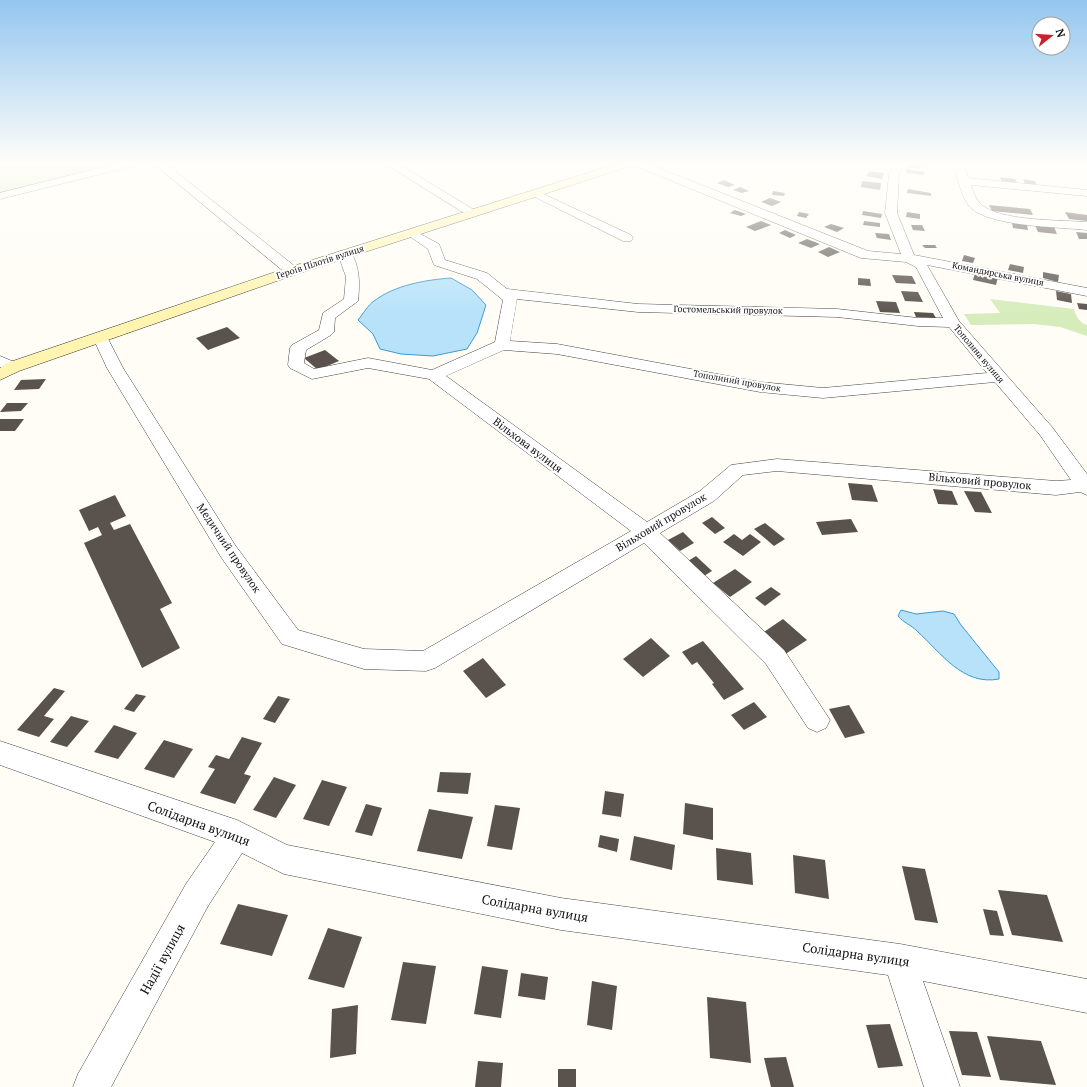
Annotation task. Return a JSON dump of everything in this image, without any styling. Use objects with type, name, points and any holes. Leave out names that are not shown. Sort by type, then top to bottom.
[{"type":"street","points":[[221,214],[292,271]]},
{"type":"street","name":"Героїв Пілотів вулиця","points":[[4,368],[100,338],[292,271],[471,214]]},
{"type":"street","points":[[577,214],[627,238]]},
{"type":"street","name":"Командирська вулиця","points":[[763,214],[866,255],[909,258],[1087,292]]},
{"type":"street","name":"Тополина вулиця","points":[[892,214],[909,258],[921,265],[953,323],[1046,431],[1086,487]]},
{"type":"street","points":[[988,214],[1002,218],[1087,226]]},
{"type":"street","points":[[411,233],[434,247],[439,262],[482,276],[510,299],[502,345],[434,375]]},
{"type":"street","name":"Вільхова вулиця","points":[[344,254],[350,263],[354,280],[351,301],[328,316],[326,332],[298,348],[296,365],[312,374],[368,363],[434,375],[646,532],[775,657],[817,720]]},
{"type":"street","name":"Гостомельський провулок","points":[[503,293],[638,308],[838,313],[918,322],[953,323]]},
{"type":"street","name":"Медичний провулок","points":[[100,338],[114,368],[228,551],[290,637],[364,659],[426,661]]},
{"type":"street","name":"Тополиний провулок","points":[[502,345],[557,349],[760,387],[823,393],[998,377]]},
{"type":"street","name":"Вільховий провулок","points":[[426,661],[707,496],[738,469],[777,465],[1056,488],[1086,487]]},
{"type":"street","name":"Солідарна вулиця","points":[[0,753],[237,835],[284,859],[561,914],[900,960],[1087,996]]},
{"type":"street","name":"Надії вулиця","points":[[91,1087],[197,895],[237,835]]},
{"type":"street","points":[[900,960],[942,1087]]},
{"type":"green space","points":[[990,299],[1074,309],[1082,323],[1087,325],[1087,336],[1060,327],[1034,324],[971,325],[964,314],[1000,313]]},
{"type":"water","points":[[451,278],[472,290],[486,305],[477,333],[467,349],[433,356],[401,354],[380,349],[373,334],[358,320],[372,303],[391,291],[411,284]]},
{"type":"water","points":[[901,610],[916,614],[943,611],[954,614],[961,625],[999,672],[999,679],[986,680],[974,678],[954,666],[915,629],[898,616]]},
{"type":"building","points":[[733,214],[746,214],[741,216]]},
{"type":"building","points":[[798,214],[809,214],[806,218],[797,216]]},
{"type":"building","points":[[862,214],[882,214],[881,218],[862,215]]},
{"type":"building","points":[[907,214],[920,214],[920,219],[906,217]]},
{"type":"building","points":[[1066,214],[1087,215],[1087,221],[1069,219]]},
{"type":"building","points":[[761,221],[771,225],[755,231],[746,227]]},
{"type":"building","points":[[864,221],[880,223],[880,227],[863,225]]},
{"type":"building","points":[[1012,223],[1027,225],[1028,230],[1013,228]]},
{"type":"building","points":[[831,224],[844,228],[837,232],[824,227]]},
{"type":"building","points":[[911,225],[922,225],[925,231],[913,230]]},
{"type":"building","points":[[1035,225],[1054,227],[1057,234],[1038,232]]},
{"type":"building","points":[[785,230],[796,235],[790,238],[779,233]]},
{"type":"building","points":[[1076,232],[1087,233],[1087,239],[1079,239]]},
{"type":"building","points":[[875,233],[889,234],[891,240],[877,238]]},
{"type":"building","points":[[807,239],[820,244],[811,248],[798,243]]},
{"type":"building","points":[[922,245],[935,245],[937,248],[925,248]]},
{"type":"building","points":[[829,247],[840,252],[828,257],[818,252]]},
{"type":"building","points":[[964,255],[975,258],[973,263],[962,261]]},
{"type":"building","points":[[1010,264],[1024,267],[1023,273],[1008,270]]},
{"type":"building","points":[[1043,272],[1059,275],[1058,282],[1043,278]]},
{"type":"building","points":[[975,273],[998,277],[996,285],[973,280]]},
{"type":"building","points":[[892,275],[912,276],[916,284],[896,283]]},
{"type":"building","points":[[858,278],[870,279],[871,286],[858,285]]},
{"type":"building","points":[[901,291],[918,292],[923,302],[905,301]]},
{"type":"building","points":[[1056,291],[1071,294],[1072,303],[1057,300]]},
{"type":"building","points":[[876,301],[896,302],[900,313],[880,312]]},
{"type":"building","points":[[1077,303],[1087,304],[1087,310],[1079,309]]},
{"type":"building","points":[[914,312],[933,313],[936,318],[916,317]]},
{"type":"building","points":[[227,327],[240,338],[208,350],[196,338]]},
{"type":"building","points":[[325,350],[339,361],[318,370],[304,358]]},
{"type":"building","points":[[46,379],[39,389],[14,390],[21,380]]},
{"type":"building","points":[[7,403],[28,403],[21,411],[0,412]]},
{"type":"building","points":[[0,419],[24,419],[15,431],[0,431]]},
{"type":"building","points":[[848,483],[872,485],[878,502],[852,500]]},
{"type":"building","points":[[933,489],[952,491],[958,505],[938,504]]},
{"type":"building","points":[[964,491],[981,492],[992,513],[975,512]]},
{"type":"building","points":[[115,495],[126,516],[110,523],[114,530],[130,524],[172,603],[160,609],[180,648],[142,668],[84,543],[102,535],[98,527],[89,531],[79,510]]},
{"type":"building","points":[[712,517],[725,528],[715,534],[702,523]]},
{"type":"building","points":[[851,519],[858,532],[822,535],[816,522]]},
{"type":"building","points":[[765,523],[785,539],[774,546],[754,529]]},
{"type":"building","points":[[683,532],[694,543],[680,551],[668,540]]},
{"type":"building","points":[[734,534],[742,540],[750,534],[761,542],[743,556],[723,542]]},
{"type":"building","points":[[696,556],[712,571],[704,576],[688,561]]},
{"type":"building","points":[[735,569],[752,582],[730,597],[713,583]]},
{"type":"building","points":[[771,587],[781,594],[765,606],[755,598]]},
{"type":"building","points":[[783,619],[807,640],[784,655],[761,634]]},
{"type":"building","points":[[651,638],[670,656],[643,677],[623,659]]},
{"type":"building","points":[[703,641],[744,689],[724,700],[712,684],[714,683],[697,662],[692,665],[682,652]]},
{"type":"building","points":[[483,658],[506,685],[486,698],[463,671]]},
{"type":"building","points":[[54,688],[65,691],[44,716],[54,719],[39,737],[17,730]]},
{"type":"building","points":[[136,694],[146,696],[134,712],[124,709]]},
{"type":"building","points":[[278,696],[290,699],[275,723],[263,719]]},
{"type":"building","points":[[754,702],[767,717],[744,730],[731,715]]},
{"type":"building","points":[[849,705],[865,733],[845,738],[829,709]]},
{"type":"building","points":[[71,716],[89,721],[67,747],[50,742]]},
{"type":"building","points":[[114,725],[137,733],[118,759],[94,752]]},
{"type":"building","points":[[242,737],[262,743],[244,774],[251,776],[235,804],[200,793],[215,769],[208,767],[216,755],[229,759]]},
{"type":"building","points":[[164,740],[193,749],[174,778],[144,769]]},
{"type":"building","points":[[440,772],[471,773],[468,794],[437,792]]},
{"type":"building","points":[[274,777],[296,785],[276,818],[253,810]]},
{"type":"building","points":[[322,780],[347,787],[329,826],[303,819]]},
{"type":"building","points":[[605,791],[624,794],[621,817],[602,814]]},
{"type":"building","points":[[685,803],[713,808],[713,840],[683,834]]},
{"type":"building","points":[[366,804],[382,808],[372,836],[355,832]]},
{"type":"building","points":[[495,805],[520,808],[512,850],[487,846]]},
{"type":"building","points":[[429,809],[473,817],[462,859],[417,851]]},
{"type":"building","points":[[600,835],[619,839],[617,852],[598,847]]},
{"type":"building","points":[[634,836],[675,845],[672,870],[630,860]]},
{"type":"building","points":[[716,848],[751,853],[753,885],[717,880]]},
{"type":"building","points":[[793,855],[825,860],[829,899],[795,893]]},
{"type":"building","points":[[902,866],[925,869],[938,923],[915,920]]},
{"type":"building","points":[[998,890],[1047,895],[1063,942],[1012,935]]},
{"type":"building","points":[[238,904],[288,915],[272,956],[220,944]]},
{"type":"building","points":[[983,909],[997,911],[1004,936],[990,935]]},
{"type":"building","points":[[328,928],[362,937],[344,988],[308,979]]},
{"type":"building","points":[[403,962],[436,966],[426,1024],[391,1020]]},
{"type":"building","points":[[482,966],[508,970],[501,1018],[474,1014]]},
{"type":"building","points":[[521,973],[548,977],[545,1000],[518,996]]},
{"type":"building","points":[[592,981],[617,986],[612,1030],[587,1025]]},
{"type":"building","points":[[707,997],[746,1002],[751,1063],[710,1058]]},
{"type":"building","points":[[358,1005],[356,1054],[330,1058],[332,1009]]},
{"type":"building","points":[[890,1024],[903,1066],[878,1068],[866,1025]]},
{"type":"building","points":[[949,1031],[977,1032],[991,1077],[962,1075]]},
{"type":"building","points":[[987,1036],[1041,1041],[1056,1085],[1000,1080]]},
{"type":"building","points":[[786,1057],[794,1087],[771,1087],[764,1058]]},
{"type":"building","points":[[478,1061],[503,1063],[501,1087],[475,1087]]},
{"type":"building","points":[[558,1069],[576,1069],[576,1087],[558,1087]]}]
